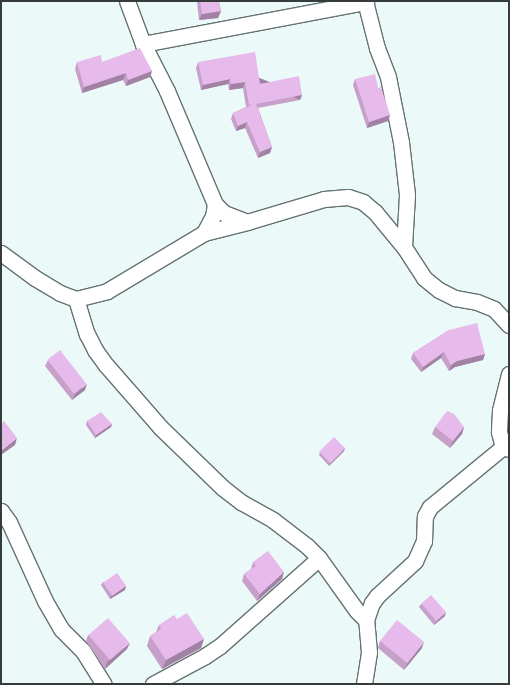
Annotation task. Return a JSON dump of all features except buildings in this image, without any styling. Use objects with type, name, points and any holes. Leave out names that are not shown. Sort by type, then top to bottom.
[{"type":"street","points":[[127,1],[143,44],[167,92],[215,204],[224,213],[247,222]]},
{"type":"street","points":[[143,44],[365,2],[377,48],[388,77],[401,142],[406,195],[404,247]]},
{"type":"street","points":[[1,253],[41,282],[60,293],[76,299],[107,290],[204,233],[247,222],[324,198],[348,197],[363,202],[375,212],[404,247],[424,278],[439,290],[455,298],[477,302],[494,309],[509,325]]},
{"type":"street","points":[[204,233],[213,216],[215,204]]},
{"type":"street","points":[[76,299],[87,334],[95,350],[106,365],[160,427],[229,493],[289,531],[319,558],[357,611],[366,620]]},
{"type":"street","points":[[364,684],[369,652],[366,620],[372,603],[415,561],[424,541],[425,516],[430,507],[506,448],[500,432],[500,411],[509,374]]},
{"type":"street","points":[[1,511],[9,522],[45,601],[61,629],[83,651],[104,684]]},
{"type":"street","points":[[153,684],[205,656],[220,646],[319,558]]},
{"type":"street","points":[[350,600],[372,603]]}]
